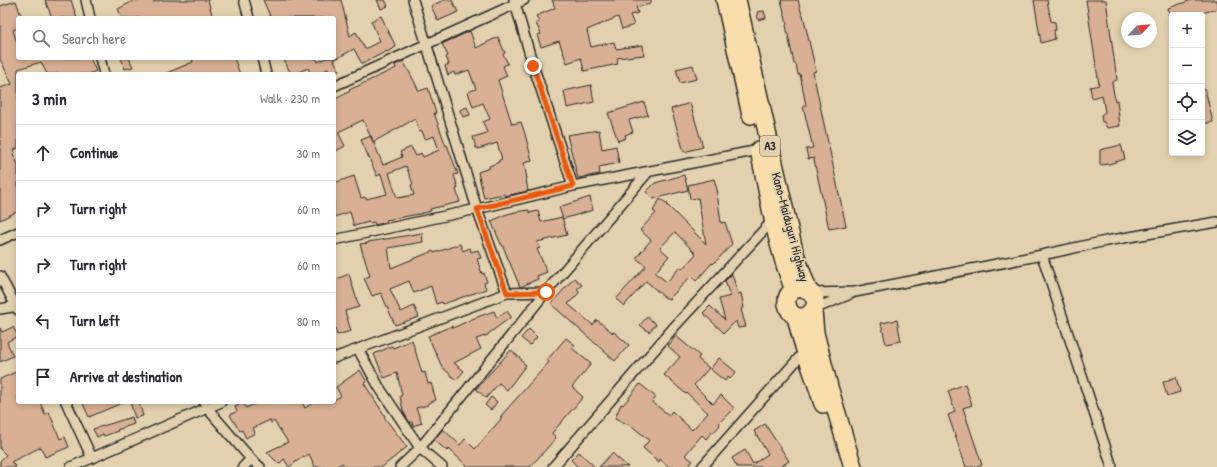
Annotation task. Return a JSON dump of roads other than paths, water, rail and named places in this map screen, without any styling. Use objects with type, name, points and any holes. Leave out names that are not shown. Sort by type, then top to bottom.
[{"type":"highway","name":"Kano-Maiduguri Highway","points":[[725,0],[779,246],[786,269],[808,298]]},
{"type":"highway","name":"Kano-Maiduguri Highway","points":[[737,0],[791,239],[808,298],[815,333],[829,387],[853,467]]},
{"type":"highway","points":[[788,296],[808,298],[806,316],[796,316],[789,311],[786,301],[788,296]]},
{"type":"highway","points":[[796,316],[800,337],[820,395],[842,467]]},
{"type":"street","points":[[86,0],[90,16]]},
{"type":"street","points":[[244,0],[248,16]]},
{"type":"street","points":[[413,0],[477,209],[507,293]]},
{"type":"street","points":[[336,85],[518,1],[533,66],[573,186]]},
{"type":"street","points":[[100,60],[104,72]]},
{"type":"street","points":[[262,60],[266,72]]},
{"type":"street","points":[[336,240],[477,209],[573,186],[759,150]]},
{"type":"street","points":[[400,467],[420,448],[546,292],[648,172]]},
{"type":"street","points":[[553,467],[674,326],[774,220]]},
{"type":"street","points":[[808,298],[855,292],[1106,241],[1217,222]]},
{"type":"street","points":[[0,240],[16,233]]},
{"type":"street","points":[[1042,255],[1112,467]]},
{"type":"street","points":[[0,276],[16,306]]},
{"type":"street","points":[[336,357],[507,293],[546,292]]},
{"type":"street","points":[[808,298],[855,292]]},
{"type":"street","points":[[0,309],[16,308]]},
{"type":"street","points":[[358,348],[379,387],[420,448],[442,467]]},
{"type":"street","points":[[702,467],[805,351]]},
{"type":"street","points":[[67,404],[92,458]]},
{"type":"street","points":[[71,467],[205,405],[251,459],[260,467]]},
{"type":"street","points":[[243,467],[251,459]]}]
